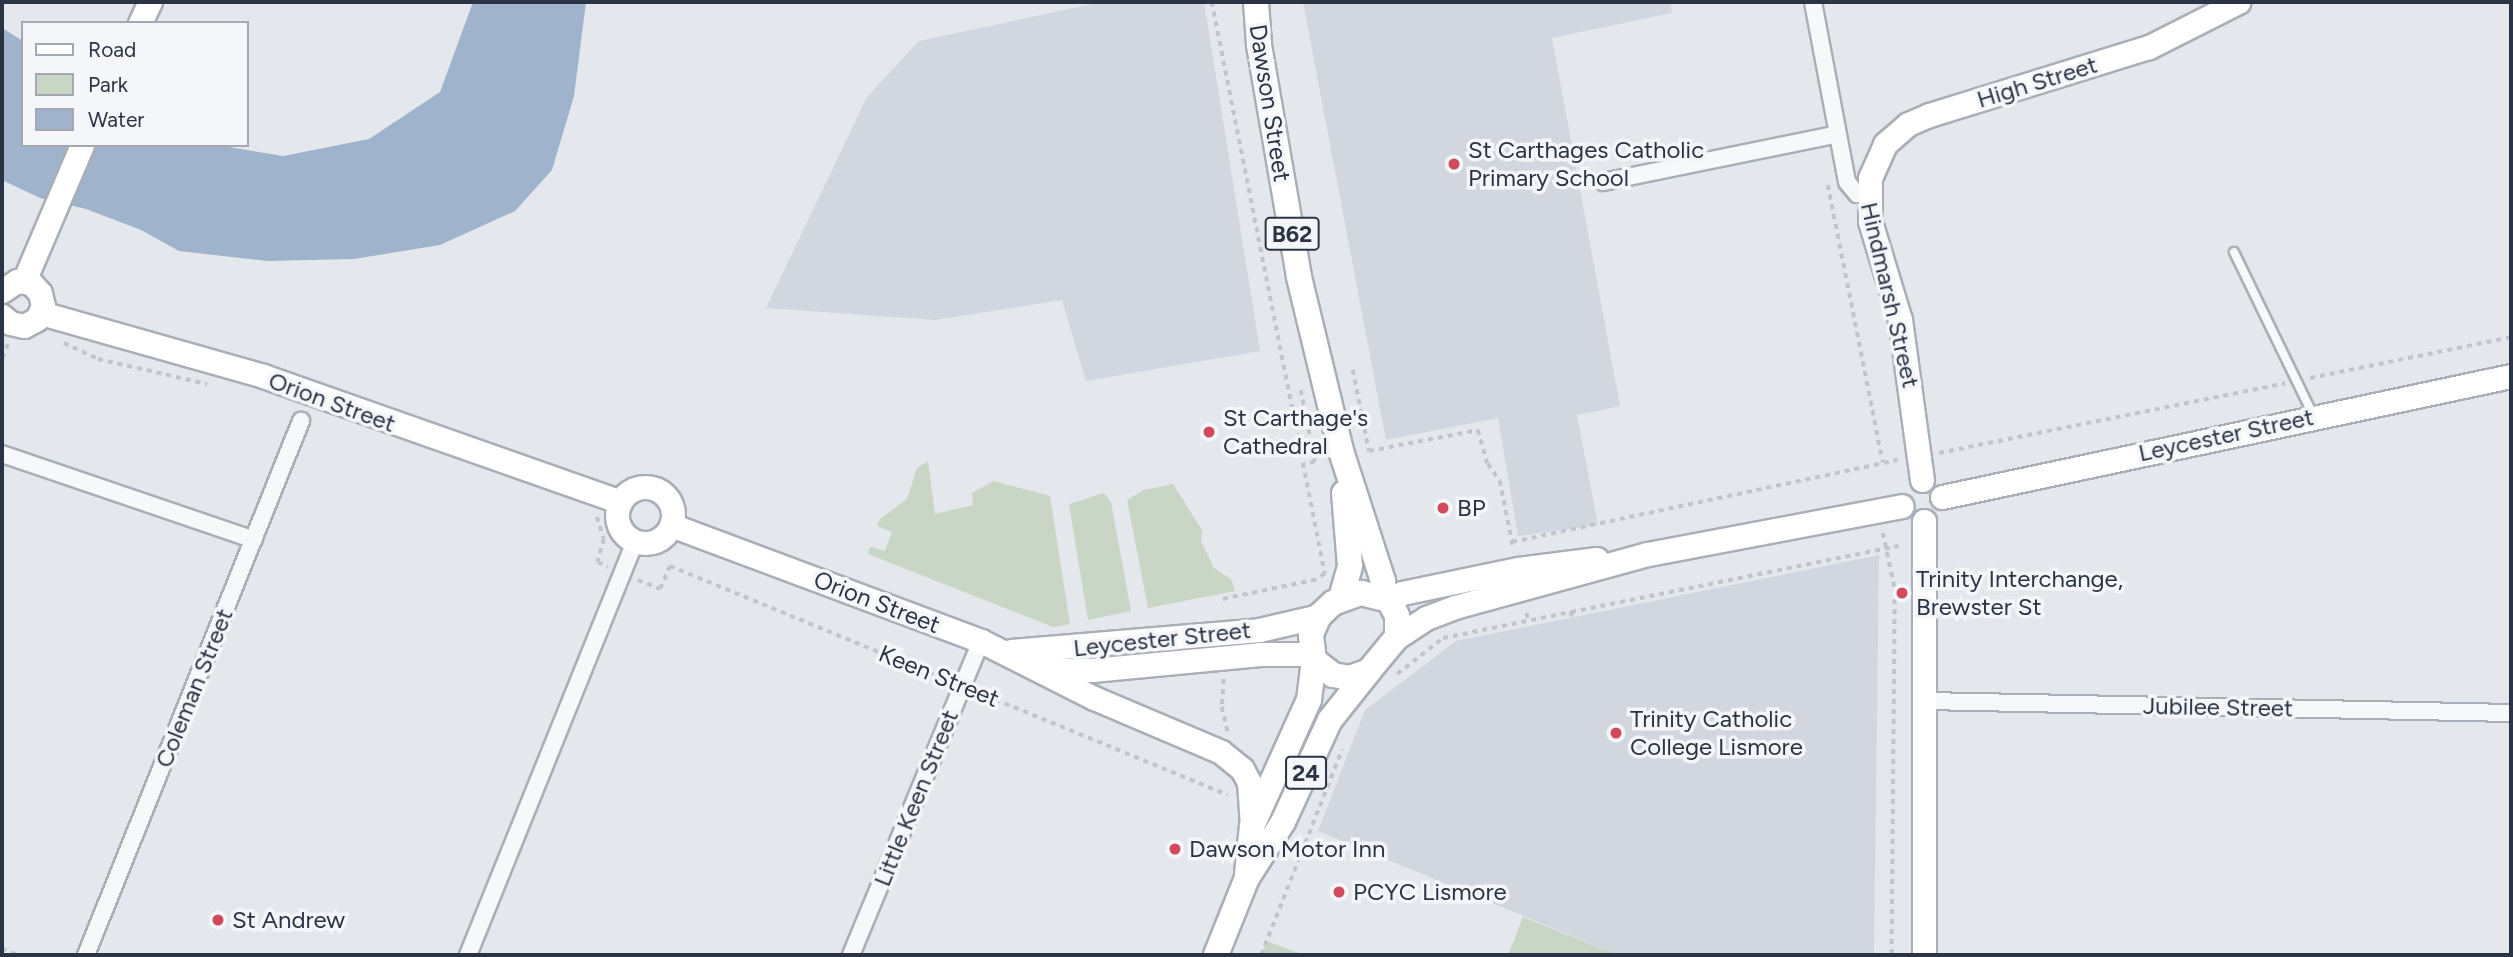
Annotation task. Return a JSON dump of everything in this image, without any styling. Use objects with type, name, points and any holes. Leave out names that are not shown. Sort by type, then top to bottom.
[{"type":"main road","name":"Dawson Street","points":[[1256,2],[1259,45],[1299,276],[1341,451],[1383,581],[1385,598]]},
{"type":"main road","name":"Dawson Street","points":[[1341,451],[1350,566],[1341,598]]},
{"type":"main road","points":[[1216,955],[1247,878],[1252,825],[1309,700],[1313,657],[1311,634],[1319,616],[1341,598],[1361,593],[1385,598]]},
{"type":"main road","name":"B62","points":[[1385,598],[1397,616],[1397,637]]},
{"type":"main road","points":[[1313,657],[1342,677],[1379,676],[1397,637]]},
{"type":"main road","name":"24","points":[[1247,878],[1283,822],[1330,720],[1379,676]]},
{"type":"street","points":[[141,21],[150,2]]},
{"type":"street","name":"Hindmarsh Street","points":[[1813,2],[1835,135],[1850,190],[1869,192],[1870,221],[1900,320],[1922,480]]},
{"type":"street","name":"High Street","points":[[1869,192],[1876,158],[1908,124],[2149,47],[2238,2]]},
{"type":"street","points":[[1603,183],[1835,135]]},
{"type":"street","points":[[24,281],[33,252],[81,147]]},
{"type":"street","points":[[2,291],[10,283],[24,281],[40,293],[41,313],[24,326],[3,319]]},
{"type":"street","name":"Orion Street","points":[[41,313],[263,376],[620,502]]},
{"type":"street","name":"Leycester Street","points":[[1942,497],[2511,376]]},
{"type":"street","name":"Coleman Street","points":[[86,955],[302,421]]},
{"type":"street","points":[[2,454],[145,500],[254,540]]},
{"type":"street","points":[[1922,480],[1937,487],[1942,497],[1940,510],[1924,521],[1908,516],[1902,506],[1903,490],[1922,480]]},
{"type":"street","points":[[637,488],[656,489],[670,502],[671,525],[658,540],[635,542],[617,522],[620,502],[637,488]]},
{"type":"street","points":[[1385,598],[1518,569],[1648,554],[1902,506]]},
{"type":"street","points":[[1924,521],[1924,955]]},
{"type":"street","name":"Orion Street","points":[[671,525],[1004,651],[1094,698],[1231,758],[1249,782],[1252,825]]},
{"type":"street","points":[[468,955],[635,542]]},
{"type":"street","points":[[1397,637],[1426,618],[1455,607],[1648,554]]},
{"type":"street","name":"Leycester Street","points":[[1004,651],[1259,630],[1319,616]]},
{"type":"street","name":"Little Keen Street","points":[[852,955],[981,642]]},
{"type":"street","name":"Orion Street","points":[[1042,669],[1092,670],[1260,654],[1313,657]]},
{"type":"street","name":"Jubilee Street","points":[[1925,701],[2511,713]]},
{"type":"lane","points":[[2234,252],[2314,417]]},
{"type":"path","points":[[1212,2],[1325,574],[1316,580],[1220,600]]},
{"type":"path","points":[[1825,173],[1883,463]]},
{"type":"path","points":[[1936,454],[2511,337]]},
{"type":"path","points":[[1283,356],[1294,354]]},
{"type":"path","points":[[1353,370],[1369,451],[1478,430],[1488,464],[1500,481],[1513,544],[1900,460]]},
{"type":"path","points":[[1300,381],[1315,462],[1304,464]]},
{"type":"path","points":[[1883,533],[1895,589],[1892,955]]},
{"type":"path","points":[[1379,676],[1443,638],[1572,615],[1898,546]]},
{"type":"path","name":"Keen Street","points":[[660,589],[670,566],[1233,797]]},
{"type":"path","points":[[1527,613],[1528,621]]},
{"type":"path","points":[[1224,679],[1225,742]]},
{"type":"path","points":[[1261,955],[1347,738]]},
{"type":"path","points":[[2,948],[17,955]]},
{"type":"shaded area","points":[[1102,2],[1204,2],[1260,351],[1086,381],[1062,300],[935,320],[766,308],[867,97],[919,41]]},
{"type":"shaded area","name":"St Carthages Catholic Primary School","points":[[1303,2],[1670,2],[1672,13],[1552,38],[1620,406],[1577,415],[1598,525],[1518,536],[1498,418],[1386,440]]},
{"type":"shaded area","name":"Trinity Catholic College Lismore","points":[[1879,555],[1874,955],[1618,955],[1318,831],[1365,710],[1456,641]]},
{"type":"green space","points":[[928,461],[935,514],[973,505],[972,493],[994,481],[1050,496],[1070,624],[1053,627],[868,554],[870,547],[885,551],[892,532],[877,526],[880,519],[907,499],[917,468]]},
{"type":"green space","points":[[1173,484],[1202,530],[1201,541],[1214,568],[1231,579],[1235,591],[1148,608],[1127,500],[1144,490]]},
{"type":"green space","points":[[1104,493],[1111,502],[1131,611],[1088,620],[1069,504]]},
{"type":"green space","points":[[1523,917],[1618,955],[1508,955]]},
{"type":"green space","points":[[1267,941],[1304,955],[1261,955]]},
{"type":"water","points":[[473,2],[586,2],[574,96],[552,170],[515,211],[440,245],[354,259],[267,261],[179,251],[141,230],[86,209],[40,198],[2,180],[2,28],[21,40],[21,147],[229,147],[283,156],[369,139],[440,92]]},
{"type":"place","name":"St Carthages Catholic Primary School","points":[[1454,164]]},
{"type":"place","name":"St Carthage's Cathedral","points":[[1209,432]]},
{"type":"place","name":"BP","points":[[1443,508]]},
{"type":"place","name":"Trinity Interchange, Brewster St","points":[[1902,593]]},
{"type":"place","name":"Trinity Catholic College Lismore","points":[[1616,733]]},
{"type":"place","name":"Dawson Motor Inn","points":[[1175,849]]},
{"type":"place","name":"PCYC Lismore","points":[[1339,892]]},
{"type":"place","name":"St Andrew","points":[[218,920]]}]
